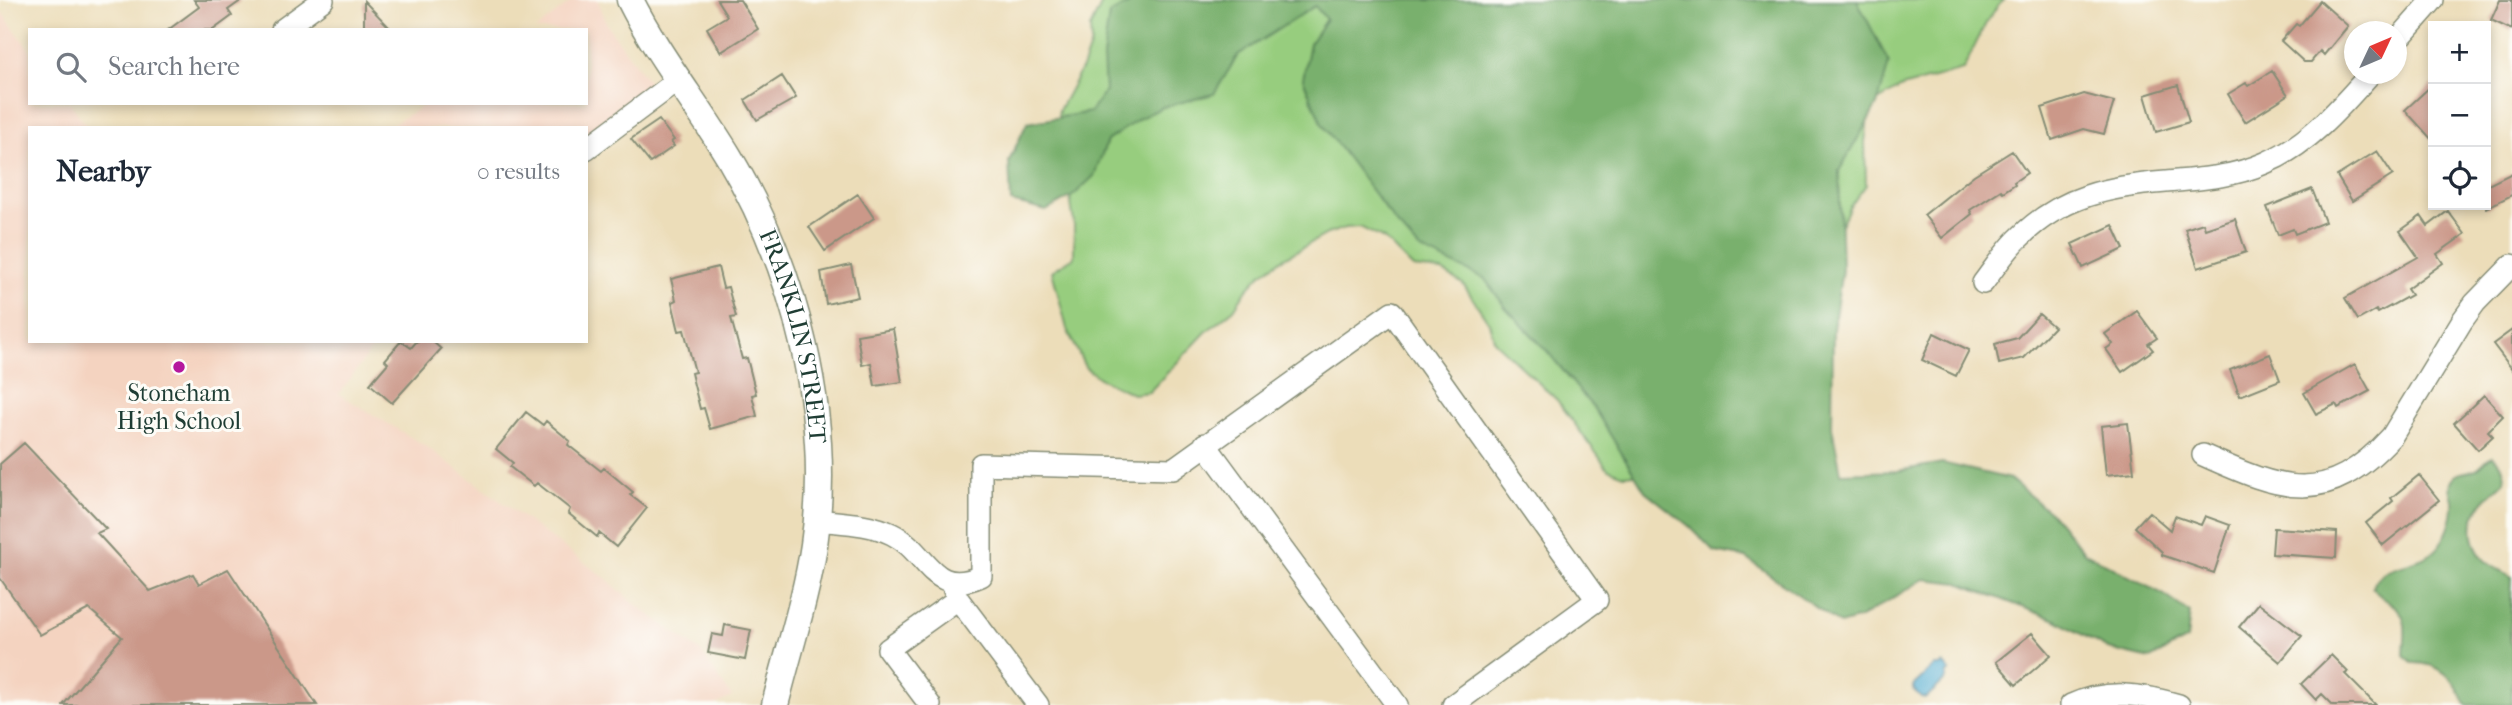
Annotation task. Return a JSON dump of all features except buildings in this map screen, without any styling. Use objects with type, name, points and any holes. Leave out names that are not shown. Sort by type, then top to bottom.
[{"type":"main road","name":"FRANKLIN STREET","points":[[630,0],[677,81],[736,169],[766,230],[784,278],[807,363],[817,423],[817,520],[807,583],[775,705]]},
{"type":"street","points":[[285,28],[323,0]]},
{"type":"street","points":[[2407,29],[2432,0]]},
{"type":"street","points":[[588,148],[677,81]]},
{"type":"street","points":[[1983,282],[2019,237],[2053,210],[2116,187],[2211,179],[2229,176],[2268,162],[2315,131],[2360,84]]},
{"type":"street","points":[[2203,455],[2286,486],[2314,487],[2352,470],[2380,449],[2392,436],[2462,321],[2475,303],[2512,265]]},
{"type":"street","points":[[930,705],[888,649],[966,582],[981,576],[981,464],[1173,469],[1392,312],[1597,600],[1453,705]]},
{"type":"street","points":[[1205,444],[1397,705]]},
{"type":"street","points":[[817,520],[873,526],[895,535],[915,549],[933,573],[955,591],[1038,705]]},
{"type":"street","points":[[2071,705],[2103,695],[2121,694],[2179,705]]},
{"type":"shaded area","points":[[573,0],[598,0],[607,25],[653,88],[588,136],[588,126],[389,126],[425,105],[588,105],[588,28],[538,28]]},
{"type":"shaded area","name":"Stoneham High School","points":[[0,10],[28,47],[28,105],[71,105],[87,126],[28,126],[28,343],[377,343],[339,394],[427,447],[608,580],[629,599],[701,652],[732,697],[715,705],[0,705]]},
{"type":"green space","points":[[1115,0],[2003,0],[1988,19],[1963,70],[1902,87],[1873,104],[1868,117],[1865,142],[1866,185],[1849,208],[1840,227],[1635,474],[1624,475],[1608,469],[1557,400],[1495,342],[1489,323],[1463,284],[1442,271],[1413,268],[1384,239],[1360,227],[1345,228],[1327,234],[1260,275],[1234,309],[1207,331],[1149,392],[1133,394],[1099,378],[1085,367],[1067,329],[1052,271],[1074,257],[1074,223],[1058,117],[1059,110],[1083,66],[1091,43],[1090,28],[1102,3]]},
{"type":"green space","points":[[1136,0],[1857,0],[1889,63],[1877,105],[1839,171],[1842,270],[1833,329],[1832,427],[1841,473],[1897,471],[1942,463],[2010,479],[2053,515],[2085,553],[2163,594],[2190,613],[2187,639],[2150,659],[2108,649],[2056,620],[1959,583],[1924,579],[1860,618],[1840,624],[1746,558],[1715,552],[1689,526],[1645,491],[1595,410],[1548,352],[1506,308],[1484,278],[1419,249],[1396,223],[1322,124],[1303,79],[1310,43],[1326,19],[1315,6],[1238,55],[1214,94],[1163,107],[1140,118],[1107,141],[1094,176],[1074,195],[1046,211],[1011,202],[1009,161],[1027,123],[1090,112],[1105,91],[1103,57],[1109,14]]},
{"type":"green space","points":[[2492,456],[2502,467],[2504,482],[2477,511],[2473,533],[2477,549],[2486,561],[2512,577],[2512,705],[2466,705],[2446,674],[2422,663],[2412,663],[2404,656],[2405,628],[2402,615],[2372,587],[2383,573],[2419,560],[2435,550],[2443,540],[2451,521],[2452,480],[2459,474],[2478,468]]},
{"type":"water","points":[[1943,663],[1950,671],[1946,679],[1926,698],[1921,697],[1914,690],[1914,685],[1934,666]]},
{"type":"place","name":"Stoneham High School","points":[[179,367]]}]
